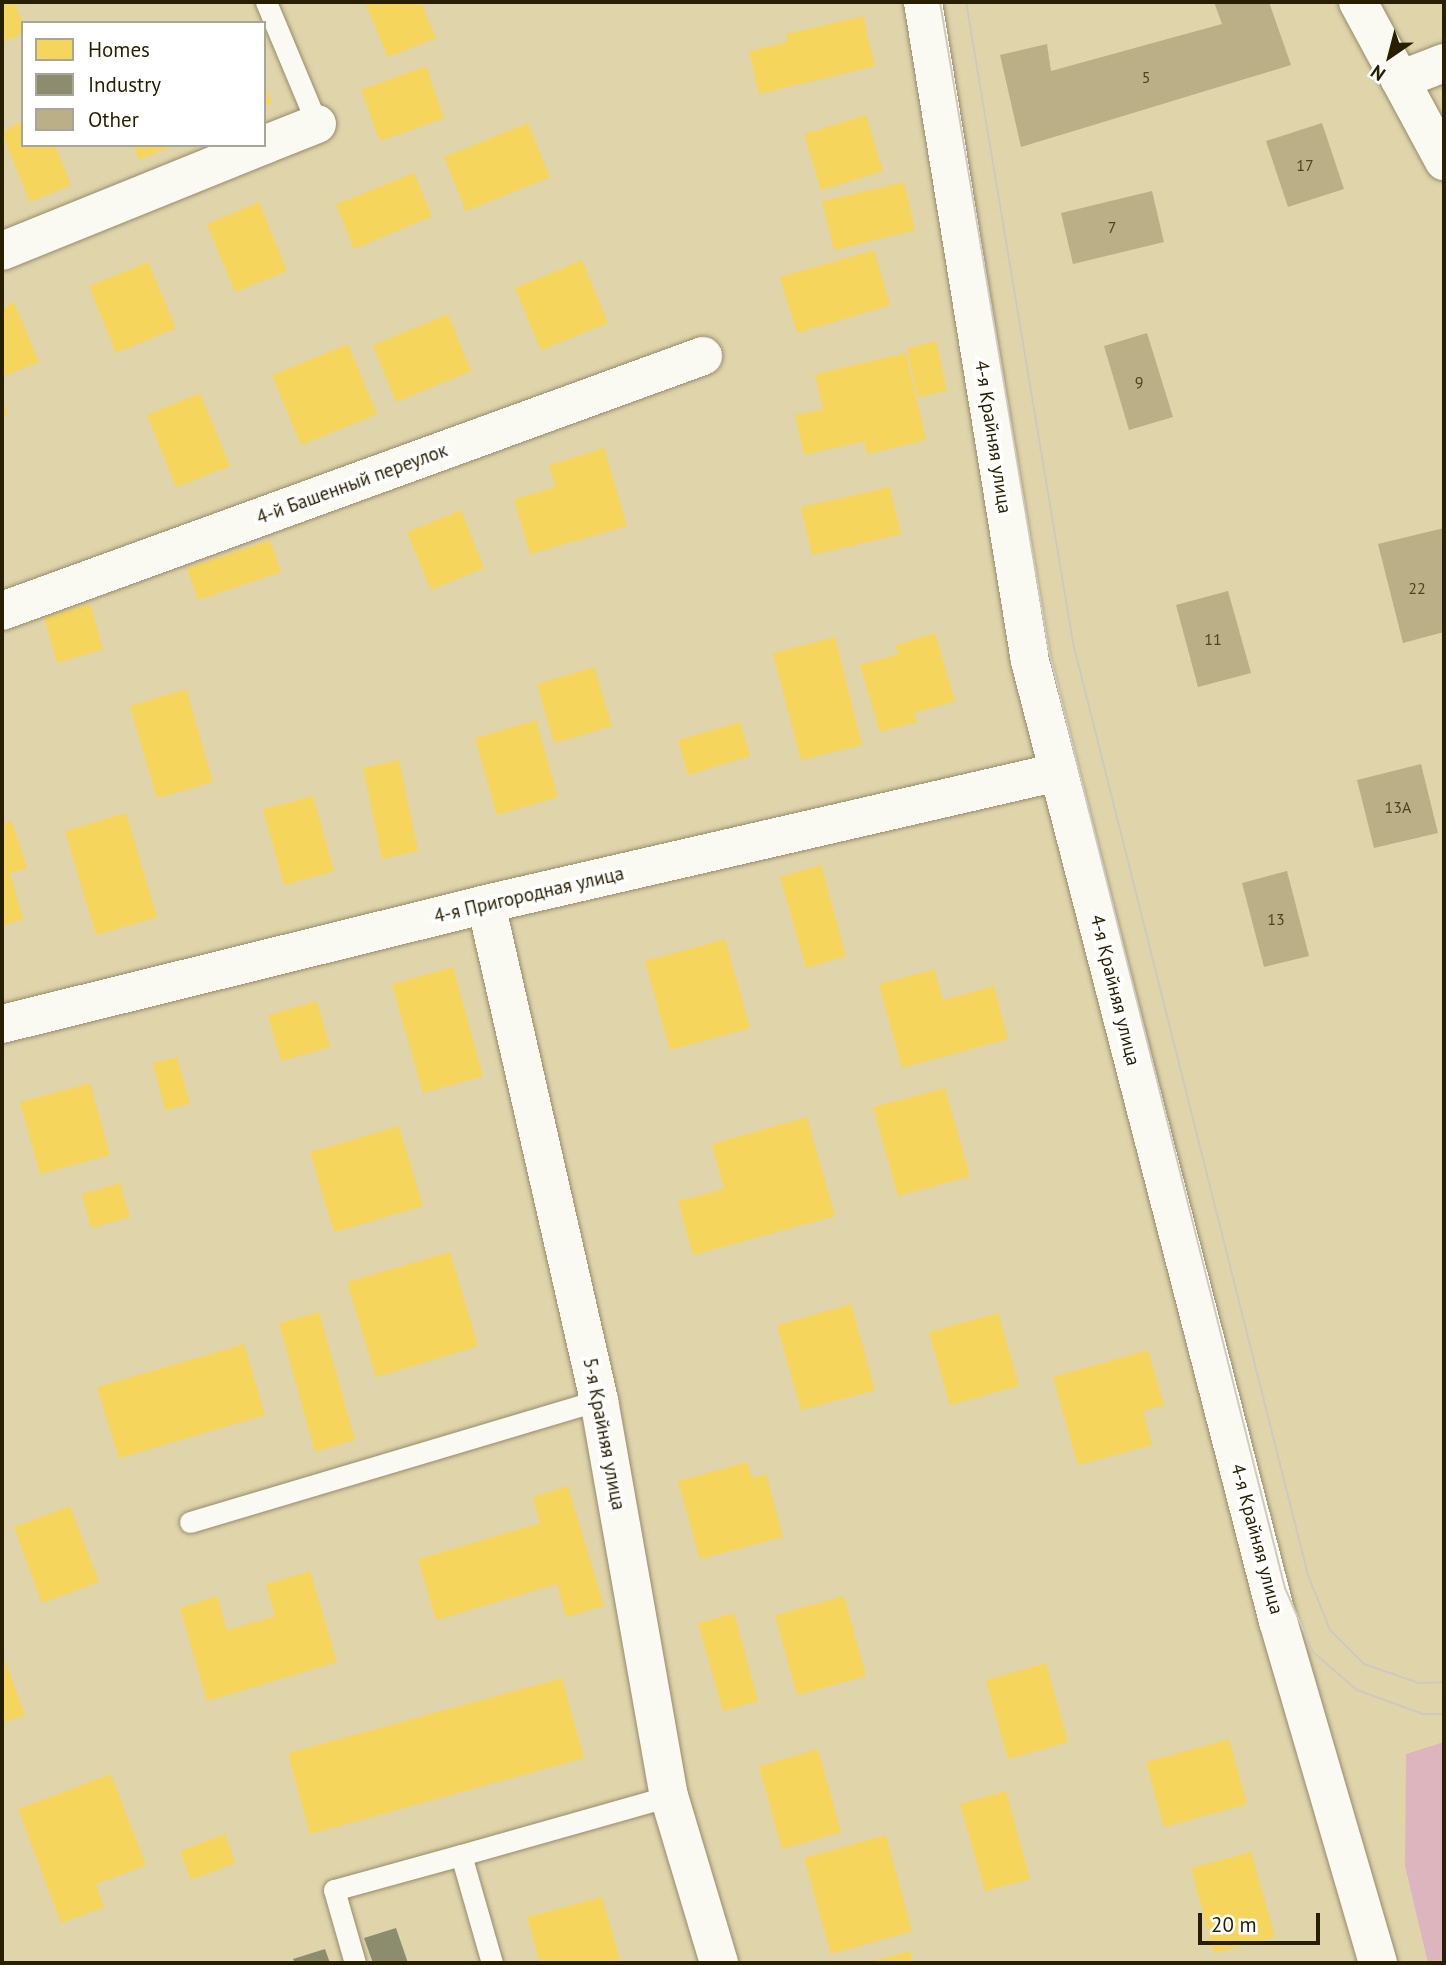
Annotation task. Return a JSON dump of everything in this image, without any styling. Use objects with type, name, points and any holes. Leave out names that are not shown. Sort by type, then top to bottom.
[{"type":"street","name":"4-я Крайняя улица","points":[[923,2],[1030,661],[1278,1621],[1378,1963]]},
{"type":"street","points":[[1358,2],[1444,161]]},
{"type":"street","points":[[1400,80],[1444,63]]},
{"type":"street","points":[[266,144],[317,124]]},
{"type":"street","points":[[2,251],[259,147]]},
{"type":"street","name":"4-й Башенный переулок","points":[[2,611],[703,356]]},
{"type":"street","name":"4-я Пригородная улица","points":[[2,1024],[486,904],[1058,772]]},
{"type":"street","name":"5-я Крайняя улица","points":[[486,904],[599,1400],[669,1796],[719,1963]]},
{"type":"lane","points":[[266,2],[317,124]]},
{"type":"lane","points":[[190,1522],[599,1400]]},
{"type":"lane","points":[[355,1963],[334,1890],[669,1796]]},
{"type":"lane","points":[[461,1855],[492,1963]]},
{"type":"shaded area","points":[[1444,1742],[1444,1963],[1428,1963],[1405,1866],[1406,1754]]},
{"type":"building: Homes","points":[[2,2],[14,2],[22,21],[21,34],[2,42]]},
{"type":"building: Homes","points":[[365,2],[421,2],[436,38],[388,57]]},
{"type":"building: Homes","points":[[863,16],[875,66],[759,94],[749,51],[787,42],[786,34]]},
{"type":"building: Homes","points":[[426,66],[444,118],[380,141],[361,90]]},
{"type":"building: Homes","points":[[266,89],[272,103],[266,106]]},
{"type":"building: Homes","points":[[866,115],[883,171],[821,190],[804,134]]},
{"type":"building: Homes","points":[[21,121],[21,147],[56,147],[71,185],[30,202],[2,133]]},
{"type":"building: Homes","points":[[528,123],[550,177],[466,211],[444,157]]},
{"type":"building: Homes","points":[[134,147],[170,147],[139,160]]},
{"type":"building: Homes","points":[[414,173],[432,216],[354,249],[336,204]]},
{"type":"building: Homes","points":[[904,182],[915,230],[834,250],[822,201]]},
{"type":"building: Homes","points":[[259,202],[287,271],[235,292],[207,224]]},
{"type":"building: Homes","points":[[874,250],[890,305],[797,333],[780,277]]},
{"type":"building: Homes","points":[[582,260],[608,323],[541,350],[515,288]]},
{"type":"building: Homes","points":[[148,262],[176,328],[116,353],[89,286]]},
{"type":"building: Homes","points":[[14,302],[39,362],[2,377],[2,308]]},
{"type":"building: Homes","points":[[448,314],[471,371],[396,402],[373,345]]},
{"type":"building: Homes","points":[[936,341],[947,391],[918,397],[907,348]]},
{"type":"building: Homes","points":[[348,344],[377,414],[301,445],[272,375]]},
{"type":"building: Homes","points":[[906,353],[926,440],[867,454],[864,441],[804,455],[795,415],[823,409],[815,374]]},
{"type":"building: Homes","points":[[200,393],[230,466],[176,487],[147,415]]},
{"type":"building: Homes","points":[[2,398],[8,414],[2,417]]},
{"type":"building: Homes","points":[[604,448],[627,526],[530,554],[514,499],[555,487],[549,465]]},
{"type":"building: Homes","points":[[890,487],[901,534],[812,555],[801,507]]},
{"type":"building: Homes","points":[[461,510],[484,568],[431,590],[407,532]]},
{"type":"building: Homes","points":[[270,540],[281,572],[198,600],[187,568]]},
{"type":"building: Homes","points":[[90,604],[103,649],[57,663],[44,617]]},
{"type":"building: Homes","points":[[935,633],[955,701],[914,713],[917,722],[880,732],[860,665],[898,654],[896,645]]},
{"type":"building: Homes","points":[[835,637],[862,745],[801,760],[773,653]]},
{"type":"building: Homes","points":[[594,667],[612,726],[554,743],[537,684]]},
{"type":"building: Homes","points":[[186,689],[213,782],[157,798],[130,706]]},
{"type":"building: Homes","points":[[536,720],[558,797],[497,815],[475,738]]},
{"type":"building: Homes","points":[[740,722],[750,756],[688,775],[678,740]]},
{"type":"building: Homes","points":[[399,760],[418,851],[382,859],[363,768]]},
{"type":"building: Homes","points":[[313,796],[334,871],[284,885],[263,809]]},
{"type":"building: Homes","points":[[126,813],[157,917],[96,935],[65,831]]},
{"type":"building: Homes","points":[[12,821],[27,868],[10,873],[23,919],[2,926],[2,824]]},
{"type":"building: Homes","points":[[821,865],[846,956],[806,968],[780,877]]},
{"type":"building: Homes","points":[[725,939],[750,1028],[670,1050],[645,961]]},
{"type":"building: Homes","points":[[453,967],[483,1076],[423,1093],[392,984]]},
{"type":"building: Homes","points":[[934,969],[943,1000],[994,986],[1008,1039],[902,1068],[879,984]]},
{"type":"building: Homes","points":[[317,1001],[330,1047],[281,1061],[268,1015]]},
{"type":"building: Homes","points":[[177,1057],[190,1104],[165,1110],[153,1063]]},
{"type":"building: Homes","points":[[90,1083],[110,1155],[40,1174],[20,1102]]},
{"type":"building: Homes","points":[[945,1088],[970,1176],[898,1196],[873,1107]]},
{"type":"building: Homes","points":[[807,1117],[835,1216],[693,1255],[678,1201],[724,1189],[712,1144]]},
{"type":"building: Homes","points":[[399,1126],[423,1206],[334,1232],[310,1152]]},
{"type":"building: Homes","points":[[120,1183],[130,1217],[91,1228],[82,1194]]},
{"type":"building: Homes","points":[[450,1252],[478,1346],[376,1377],[347,1282]]},
{"type":"building: Homes","points":[[851,1304],[875,1390],[801,1410],[777,1325]]},
{"type":"building: Homes","points":[[319,1312],[355,1440],[315,1452],[279,1323]]},
{"type":"building: Homes","points":[[998,1313],[1019,1386],[950,1405],[929,1332]]},
{"type":"building: Homes","points":[[244,1344],[265,1415],[119,1458],[97,1387]]},
{"type":"building: Homes","points":[[1148,1350],[1164,1405],[1143,1411],[1152,1445],[1078,1465],[1053,1377]]},
{"type":"building: Homes","points":[[747,1462],[752,1478],[766,1474],[783,1537],[700,1559],[678,1481]]},
{"type":"building: Homes","points":[[568,1486],[604,1606],[566,1617],[557,1584],[436,1620],[418,1559],[540,1523],[533,1497]]},
{"type":"building: Homes","points":[[70,1506],[99,1582],[42,1603],[14,1527]]},
{"type":"building: Homes","points":[[310,1571],[337,1662],[207,1701],[180,1608],[217,1596],[227,1630],[275,1616],[266,1584]]},
{"type":"building: Homes","points":[[844,1596],[866,1676],[797,1695],[775,1615]]},
{"type":"building: Homes","points":[[734,1613],[758,1701],[723,1711],[698,1623]]},
{"type":"building: Homes","points":[[2,1653],[25,1715],[2,1723]]},
{"type":"building: Homes","points":[[1046,1663],[1068,1742],[1008,1759],[986,1680]]},
{"type":"building: Homes","points":[[562,1678],[584,1758],[310,1834],[288,1753]]},
{"type":"building: Homes","points":[[1229,1739],[1247,1804],[1164,1827],[1146,1762]]},
{"type":"building: Homes","points":[[818,1749],[841,1832],[782,1849],[759,1766]]},
{"type":"building: Homes","points":[[111,1774],[146,1865],[96,1884],[104,1907],[61,1923],[18,1809]]},
{"type":"building: Homes","points":[[1006,1791],[1030,1879],[985,1891],[960,1804]]},
{"type":"building: Homes","points":[[225,1834],[235,1863],[191,1880],[180,1851]]},
{"type":"building: Homes","points":[[886,1835],[912,1931],[831,1954],[804,1858]]},
{"type":"building: Homes","points":[[1251,1852],[1275,1937],[1214,1953],[1191,1868]]},
{"type":"building: Homes","points":[[602,1897],[621,1963],[540,1963],[527,1917]]},
{"type":"building: Homes","points":[[910,1951],[913,1963],[868,1963],[868,1962]]},
{"type":"building: Industry","points":[[396,1928],[408,1963],[373,1963],[364,1938]]},
{"type":"building: Industry","points":[[325,1949],[330,1963],[295,1963],[293,1959]]},
{"type":"building: Other","points":[[1214,2],[1269,2],[1291,65],[1021,147],[1000,55],[1047,44],[1051,71],[1222,24]]},
{"type":"building: Other","points":[[1322,123],[1344,189],[1288,207],[1266,141]]},
{"type":"building: Other","points":[[1152,191],[1164,242],[1073,264],[1061,213]]},
{"type":"building: Other","points":[[1147,333],[1173,417],[1129,430],[1104,346]]},
{"type":"building: Other","points":[[1444,528],[1444,632],[1403,643],[1378,544]]},
{"type":"building: Other","points":[[1228,591],[1251,673],[1198,687],[1176,605]]},
{"type":"building: Other","points":[[1421,764],[1438,833],[1374,848],[1357,780]]},
{"type":"building: Other","points":[[1287,871],[1309,956],[1264,967],[1242,883]]},
{"type":"tram line","points":[[940,2],[1049,652],[1285,1588],[1313,1652],[1357,1690],[1423,1714],[1444,1714]]},
{"type":"tram line","points":[[966,2],[1073,643],[1308,1575],[1330,1630],[1364,1664],[1419,1683],[1444,1682]]}]
